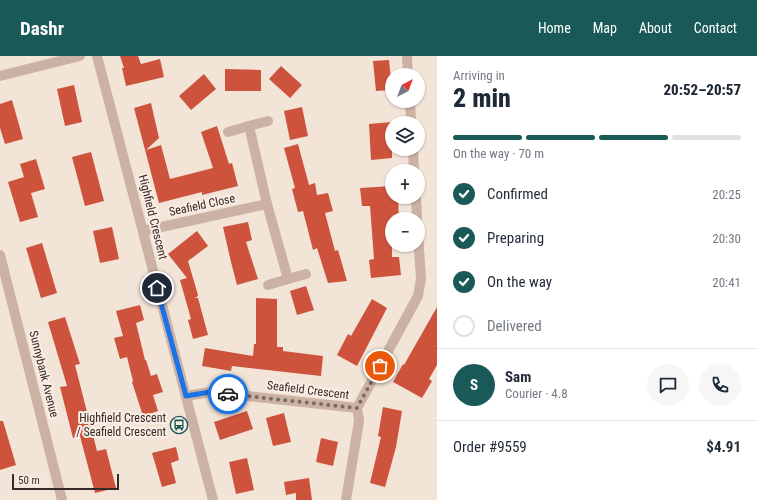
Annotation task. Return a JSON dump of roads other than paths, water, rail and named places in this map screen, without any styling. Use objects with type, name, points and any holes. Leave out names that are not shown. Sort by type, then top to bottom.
[{"type":"street","points":[[0,76],[80,56]]},
{"type":"street","name":"Highfield Crescent","points":[[97,56],[213,500]]},
{"type":"street","points":[[407,56],[408,68]]},
{"type":"street","points":[[228,132],[268,121]]},
{"type":"street","points":[[249,126],[267,204],[288,279]]},
{"type":"street","name":"Seafield Close","points":[[143,231],[267,204]]},
{"type":"street","name":"Seafield Crescent","points":[[346,500],[359,421],[357,408],[418,296],[421,279],[419,252]]},
{"type":"street","name":"Sunnybank Avenue","points":[[0,255],[62,500]]},
{"type":"street","points":[[268,285],[306,274]]},
{"type":"street","name":"Seafield Crescent","points":[[186,396],[210,392],[357,408]]},
{"type":"place","name":"Highfield Crescent / Seafield Crescent","points":[[179,425]]}]
